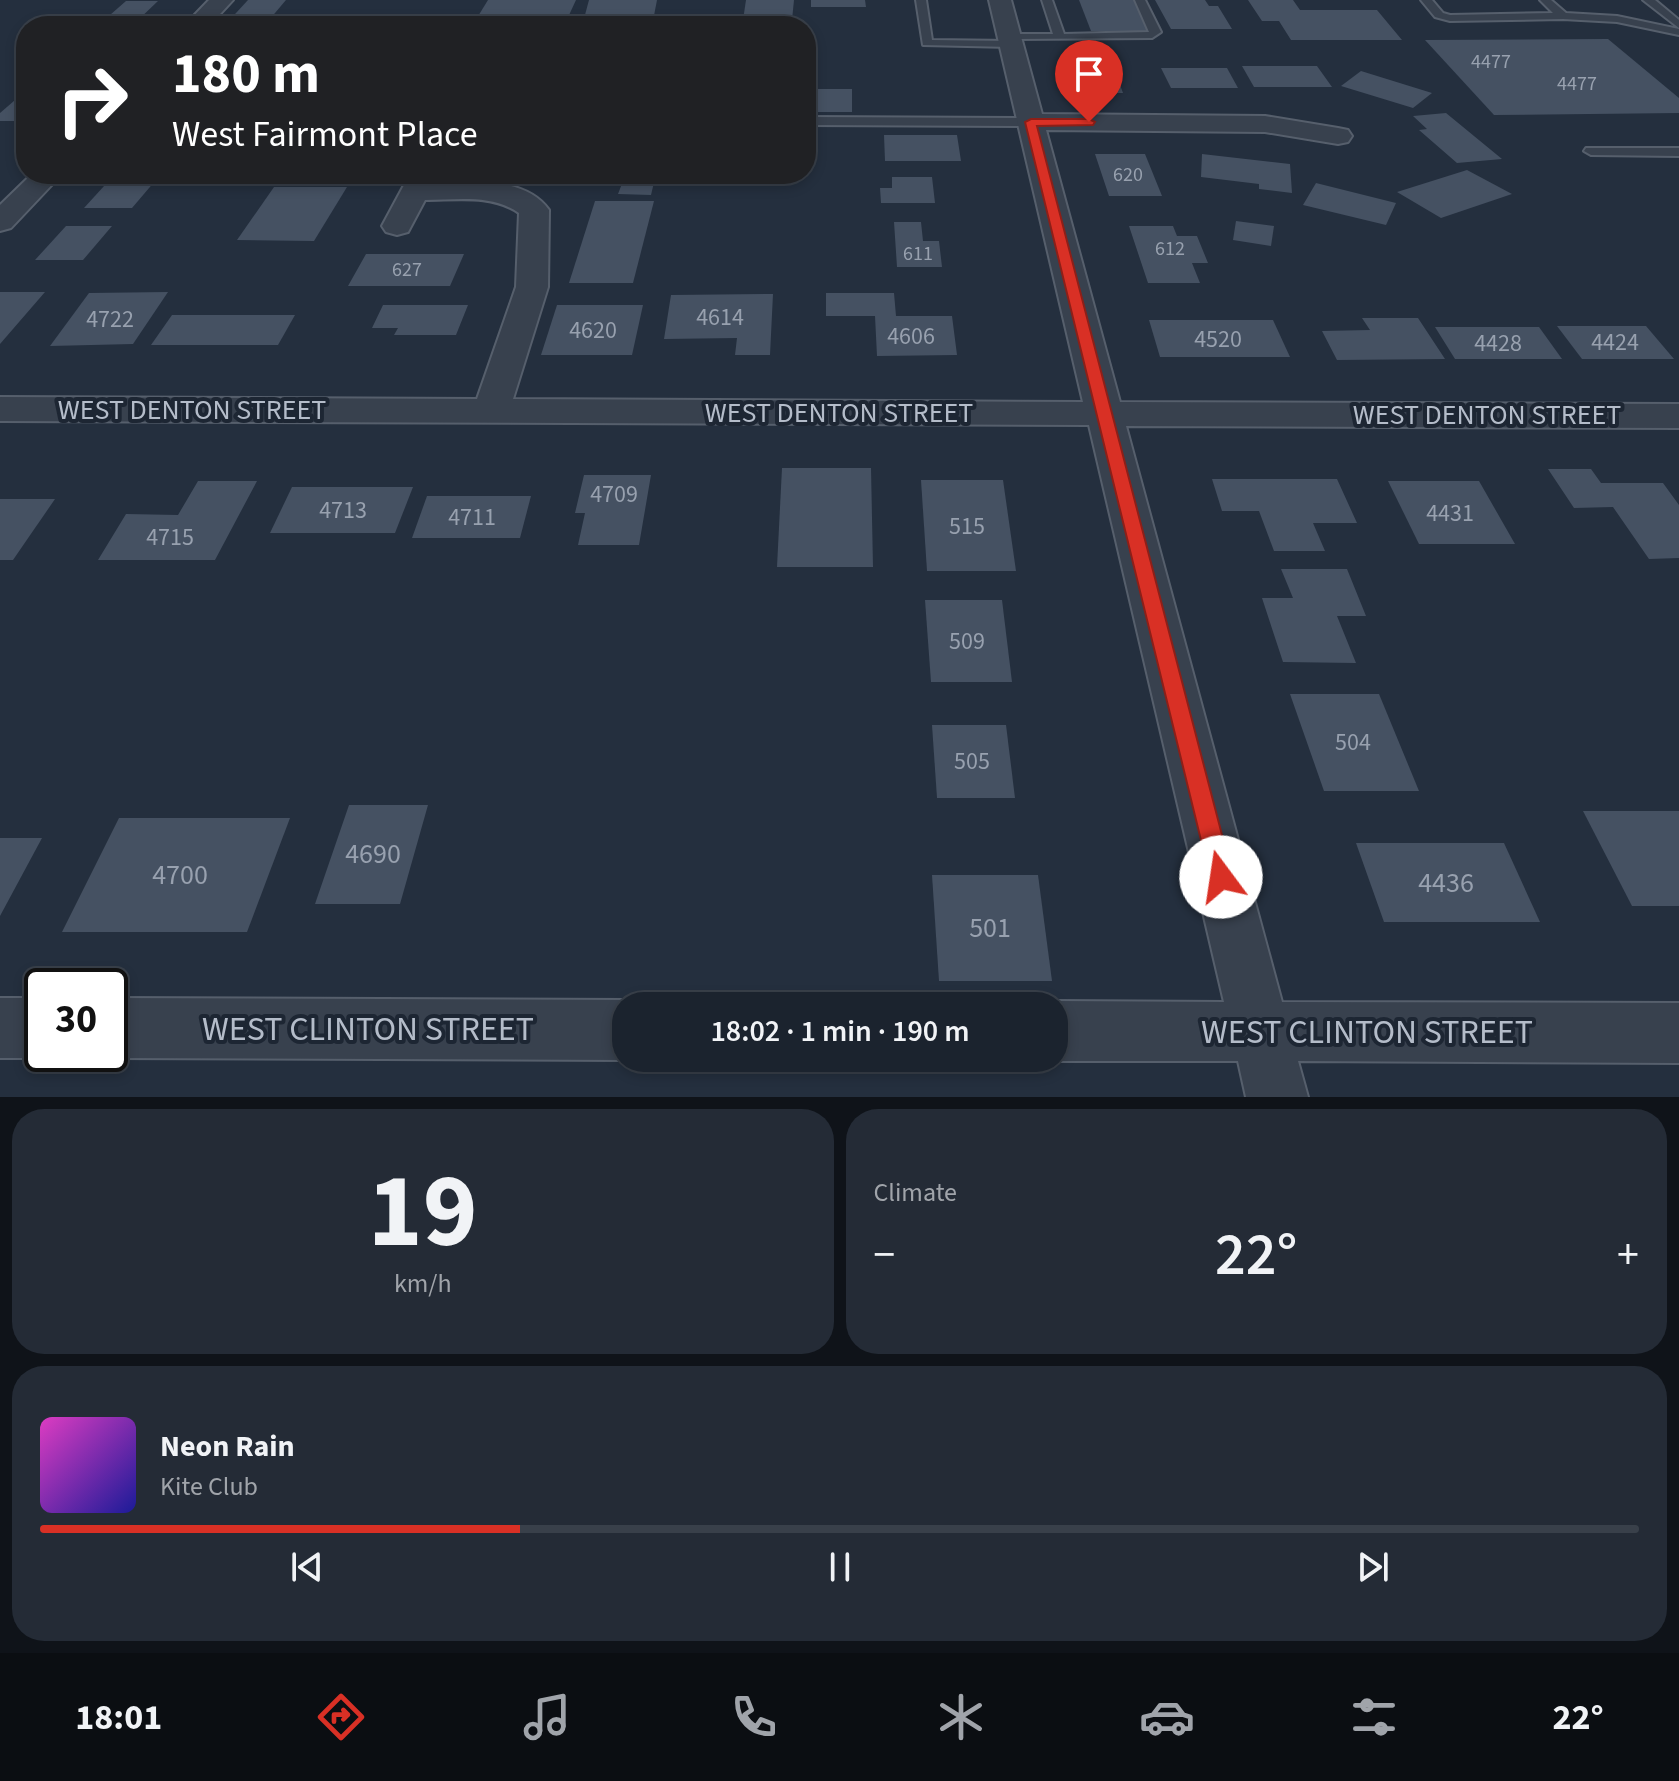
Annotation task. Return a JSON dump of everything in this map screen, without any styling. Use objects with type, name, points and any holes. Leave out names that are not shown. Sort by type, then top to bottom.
[{"type":"street","points":[[206,16],[222,0]]},
{"type":"street","points":[[1007,27],[1277,1097]]},
{"type":"street","points":[[1031,122],[1265,124],[1338,136]]},
{"type":"street","points":[[0,222],[38,184]]},
{"type":"street","points":[[397,226],[418,184]]},
{"type":"street","points":[[433,184],[514,196],[534,210],[532,287],[491,411]]},
{"type":"street","name":"WEST DENTON STREET","points":[[0,409],[1679,416]]},
{"type":"street","points":[[0,1028],[24,1028]]},
{"type":"street","name":"WEST CLINTON STREET","points":[[128,1028],[612,1030]]},
{"type":"street","name":"WEST CLINTON STREET","points":[[1068,1031],[1679,1033]]},
{"type":"lane","points":[[921,0],[927,43],[1007,27],[1060,38],[1152,35],[1155,32],[1140,0]]},
{"type":"lane","points":[[1047,0],[1060,38]]},
{"type":"lane","points":[[1426,0],[1439,15],[1450,18],[1563,16],[1617,19],[1678,33]]},
{"type":"lane","points":[[1545,0],[1563,16]]},
{"type":"lane","points":[[1648,0],[1678,33]]},
{"type":"lane","points":[[816,121],[1031,122]]},
{"type":"lane","points":[[1591,151],[1679,152]]},
{"type":"building","points":[[248,0],[286,0],[272,16],[233,16]]},
{"type":"building","points":[[488,0],[576,0],[569,16],[478,16]]},
{"type":"building","points":[[589,0],[657,0],[654,16],[585,16]]},
{"type":"building","points":[[746,0],[794,0],[792,16],[744,16]]},
{"type":"building","points":[[811,0],[865,0],[866,7],[811,7]]},
{"type":"building","points":[[1079,0],[1135,0],[1149,31],[1091,31]]},
{"type":"building","points":[[1155,0],[1205,0],[1209,6],[1218,6],[1232,29],[1171,29]]},
{"type":"building","points":[[1248,0],[1293,0],[1300,10],[1377,10],[1402,40],[1291,40],[1279,21],[1262,21]]},
{"type":"building","points":[[126,1],[158,1],[142,16],[109,16]]},
{"type":"building","points":[[1608,39],[1679,98],[1679,113],[1494,115],[1425,40]]},
{"type":"building","points":[[1066,49],[1107,49],[1123,93],[1079,93]]},
{"type":"building","points":[[1242,66],[1317,66],[1332,87],[1254,87]]},
{"type":"building","points":[[1161,68],[1227,68],[1238,88],[1171,88]]},
{"type":"building","points":[[1361,71],[1432,93],[1413,108],[1341,86]]},
{"type":"building","points":[[816,89],[852,89],[852,112],[816,112]]},
{"type":"building","points":[[16,99],[16,121],[0,121],[0,113]]},
{"type":"building","points":[[1446,113],[1502,159],[1457,163],[1419,130],[1427,129],[1413,116]]},
{"type":"building","points":[[884,135],[957,135],[961,161],[885,161]]},
{"type":"building","points":[[1095,154],[1145,154],[1162,196],[1109,196]]},
{"type":"building","points":[[1202,154],[1290,164],[1292,193],[1259,189],[1259,184],[1201,177]]},
{"type":"building","points":[[1467,170],[1512,194],[1441,218],[1397,192]]},
{"type":"building","points":[[892,177],[932,177],[935,203],[881,203],[880,188],[892,188]]},
{"type":"building","points":[[1316,183],[1396,203],[1386,225],[1303,205]]},
{"type":"building","points":[[106,184],[152,184],[132,208],[84,208]]},
{"type":"building","points":[[622,184],[654,184],[651,195],[618,194]]},
{"type":"building","points":[[274,187],[347,187],[314,241],[237,240]]},
{"type":"building","points":[[595,201],[654,201],[633,283],[569,283]]},
{"type":"building","points":[[1236,221],[1274,226],[1271,246],[1233,240]]},
{"type":"building","points":[[894,222],[921,222],[923,241],[939,241],[942,267],[897,267]]},
{"type":"building","points":[[66,226],[112,226],[83,260],[35,260]]},
{"type":"building","points":[[1129,226],[1173,226],[1177,236],[1197,236],[1208,263],[1192,263],[1200,283],[1148,283]]},
{"type":"building","points":[[366,254],[464,254],[450,286],[348,286]]},
{"type":"building","points":[[0,292],[45,292],[0,344]]},
{"type":"building","points":[[168,292],[133,344],[50,346],[89,293]]},
{"type":"building","points":[[826,293],[894,293],[896,316],[952,316],[957,355],[877,356],[875,316],[826,316]]},
{"type":"building","points":[[773,294],[770,355],[735,355],[737,338],[664,339],[671,295]]},
{"type":"building","points":[[383,305],[468,305],[456,335],[394,335],[398,328],[372,328]]},
{"type":"building","points":[[557,305],[643,305],[632,355],[541,355]]},
{"type":"building","points":[[172,315],[295,315],[278,345],[151,345]]},
{"type":"building","points":[[1362,318],[1418,318],[1445,359],[1337,360],[1322,331],[1370,330]]},
{"type":"building","points":[[1149,320],[1273,320],[1290,357],[1160,357]]},
{"type":"building","points":[[1557,326],[1646,326],[1674,359],[1582,359]]},
{"type":"building","points":[[1435,327],[1539,327],[1562,359],[1455,359]]},
{"type":"building","points":[[782,468],[871,468],[873,567],[777,567]]},
{"type":"building","points":[[1548,469],[1591,469],[1601,483],[1663,483],[1679,505],[1679,558],[1649,559],[1613,507],[1574,508]]},
{"type":"building","points":[[584,475],[651,475],[639,545],[578,545],[585,513],[575,513]]},
{"type":"building","points":[[1212,479],[1337,479],[1357,523],[1313,523],[1325,551],[1274,551],[1259,511],[1222,511]]},
{"type":"building","points":[[921,480],[1003,480],[1016,571],[927,571]]},
{"type":"building","points":[[198,481],[257,481],[215,560],[98,560],[126,514],[178,515]]},
{"type":"building","points":[[1388,481],[1479,481],[1515,544],[1419,544]]},
{"type":"building","points":[[292,487],[413,487],[395,533],[270,533]]},
{"type":"building","points":[[427,496],[531,496],[520,538],[412,538]]},
{"type":"building","points":[[0,499],[55,499],[13,560],[0,560]]},
{"type":"building","points":[[1281,569],[1347,569],[1366,616],[1337,616],[1356,663],[1283,662],[1262,598],[1293,598]]},
{"type":"building","points":[[925,600],[1002,600],[1012,682],[931,682]]},
{"type":"building","points":[[1290,694],[1379,694],[1419,791],[1324,791]]},
{"type":"building","points":[[932,725],[1006,725],[1015,798],[937,798]]},
{"type":"building","points":[[349,805],[428,805],[400,904],[315,904]]},
{"type":"building","points":[[1583,811],[1679,811],[1679,906],[1632,906]]},
{"type":"building","points":[[119,818],[290,818],[247,932],[62,932]]},
{"type":"building","points":[[0,838],[42,838],[0,916]]},
{"type":"building","points":[[1356,843],[1504,843],[1540,922],[1384,922]]},
{"type":"building","points":[[932,875],[1038,875],[1052,981],[939,981]]},
{"type":"route","points":[[1089,122],[1031,122],[1221,877]]}]
